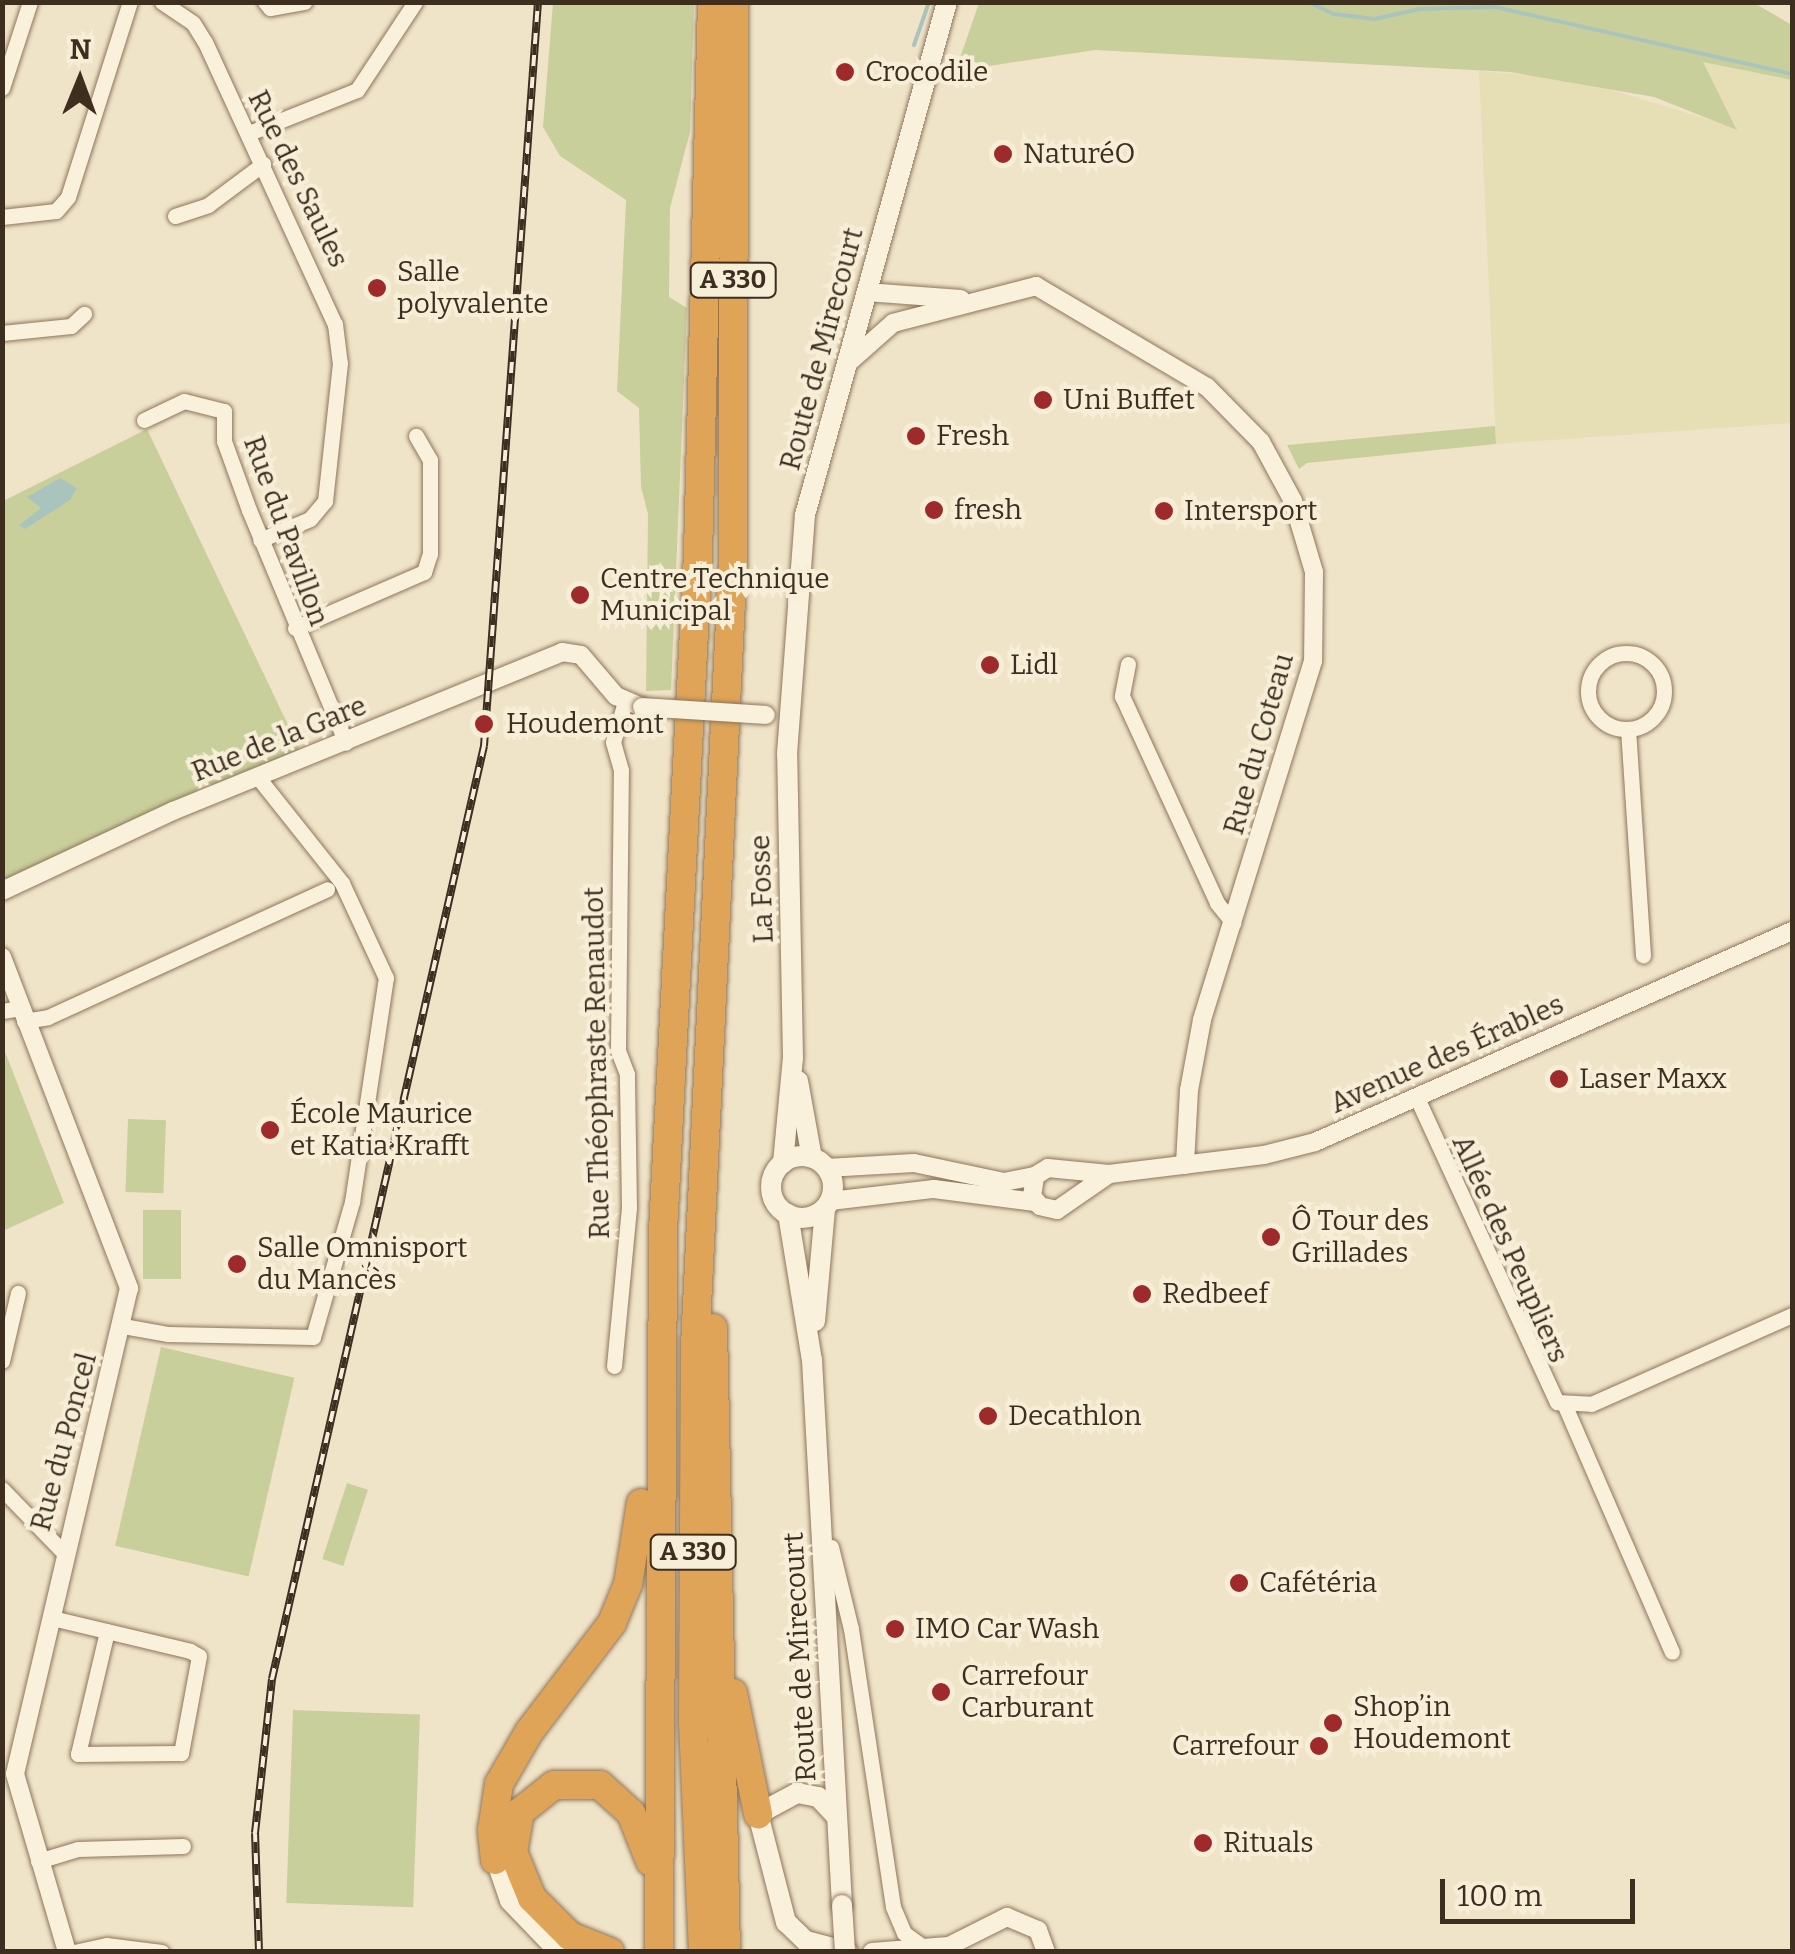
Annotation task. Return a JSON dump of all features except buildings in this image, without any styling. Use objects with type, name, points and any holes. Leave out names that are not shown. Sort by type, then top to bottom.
[{"type":"highway","name":"A 330","points":[[659,1950],[658,1400],[668,1062],[699,537],[712,2]]},
{"type":"highway","name":"A 330","points":[[714,1950],[693,1592],[701,1156],[734,558],[734,2]]},
{"type":"highway","points":[[701,1156],[711,1238],[718,1522],[714,1950]]},
{"type":"highway","points":[[496,1860],[492,1830],[499,1784],[529,1732],[612,1623],[628,1584],[638,1536],[646,1430],[658,1400]]},
{"type":"highway","points":[[718,1522],[732,1689],[758,1814]]},
{"type":"highway","points":[[610,1952],[556,1926],[526,1888],[513,1836],[529,1801],[571,1780],[614,1793],[637,1824],[658,1897]]},
{"type":"main road","name":"Route de Mirecourt","points":[[788,718],[805,514],[947,2]]},
{"type":"main road","name":"La Fosse","points":[[783,1163],[794,1058],[788,718]]},
{"type":"main road","name":"La Fosse","points":[[794,1058],[820,1163]]},
{"type":"main road","points":[[783,1163],[820,1163],[833,1184],[827,1205],[811,1216],[788,1214],[772,1186],[783,1163]]},
{"type":"main road","name":"Route de Mirecourt","points":[[812,1360],[827,1205]]},
{"type":"main road","name":"Route de Mirecourt","points":[[788,1214],[812,1360],[846,1952]]},
{"type":"main road","points":[[836,1816],[818,1797],[797,1793],[758,1814],[786,1922],[806,1941],[846,1952]]},
{"type":"street","points":[[2,88],[30,2]]},
{"type":"street","points":[[2,217],[56,212],[68,198],[130,2]]},
{"type":"street","name":"Rue des Saules","points":[[162,2],[192,22],[249,132],[327,296],[340,363],[324,501],[310,519],[260,540]]},
{"type":"street","points":[[265,2],[270,8],[304,2]]},
{"type":"street","points":[[249,132],[357,90],[415,2]]},
{"type":"street","points":[[175,216],[208,206],[264,164]]},
{"type":"street","points":[[874,264],[894,290]]},
{"type":"street","name":"Rue du Coteau","points":[[845,367],[873,334],[902,319],[1036,286],[1188,373],[1248,426],[1294,500],[1314,572],[1313,662],[1197,1043],[1185,1165]]},
{"type":"street","name":"Rue du Coteau","points":[[866,292],[894,290],[972,300]]},
{"type":"street","points":[[866,292],[902,319]]},
{"type":"street","points":[[2,333],[71,326],[84,314]]},
{"type":"street","name":"Rue du Pavillon","points":[[144,420],[184,401],[224,411],[224,441],[260,540],[346,744]]},
{"type":"street","points":[[294,628],[424,572],[430,554],[430,460],[416,436]]},
{"type":"street","points":[[1627,653],[1654,664],[1664,687],[1658,713],[1628,730],[1600,719],[1588,696],[1599,664],[1627,653]]},
{"type":"street","name":"Rue de la Gare","points":[[2,891],[256,776],[346,744],[552,656],[580,655],[634,705]]},
{"type":"street","points":[[1128,664],[1122,696],[1216,904],[1233,922]]},
{"type":"street","points":[[634,705],[788,718]]},
{"type":"street","name":"Rue Théophraste Renaudot","points":[[614,1366],[629,1208],[627,1074],[618,1050],[621,770],[614,742],[634,705]]},
{"type":"street","points":[[1628,730],[1644,956]]},
{"type":"street","points":[[124,1326],[168,1334],[316,1335],[352,1202],[386,978],[342,882],[256,776]]},
{"type":"street","points":[[16,1013],[48,1016],[327,889]]},
{"type":"street","name":"Avenue des Érables","points":[[1068,1174],[1109,1174],[1297,1148],[1792,931]]},
{"type":"street","name":"Rue du Poncel","points":[[2,957],[16,1013],[128,1278],[124,1326],[76,1522],[62,1552],[52,1618],[9,1772],[70,1952]]},
{"type":"street","name":"Allée des Peupliers","points":[[1417,1098],[1546,1390],[1566,1406],[1672,1652]]},
{"type":"street","points":[[820,1163],[914,1163],[1004,1182],[1035,1176],[1048,1168],[1068,1174],[1073,1197],[1057,1210],[1035,1202],[948,1189],[827,1205]]},
{"type":"street","name":"Avenue des Érables","points":[[1073,1197],[1109,1174]]},
{"type":"street","points":[[1035,1176],[1035,1202]]},
{"type":"street","points":[[2,1361],[18,1293]]},
{"type":"street","points":[[1566,1406],[1591,1404],[1792,1315]]},
{"type":"street","points":[[2,1489],[62,1552]]},
{"type":"street","points":[[819,1498],[851,1630],[893,1906],[904,1933],[925,1948]]},
{"type":"street","points":[[52,1618],[107,1632],[199,1656],[181,1754],[78,1754],[107,1632]]},
{"type":"street","points":[[38,1860],[78,1849],[182,1846]]},
{"type":"street","points":[[496,1860],[510,1901],[512,1921],[536,1952]]},
{"type":"street","points":[[510,1901],[558,1952]]},
{"type":"street","points":[[872,1952],[958,1944],[994,1919],[1018,1918],[1038,1930],[1046,1952]]},
{"type":"street","points":[[975,1952],[977,1931]]},
{"type":"street","points":[[70,1952],[106,1945],[162,1952]]},
{"type":"shaded area","points":[[1702,61],[1792,80],[1792,423],[1496,444],[1479,71],[1575,79],[1737,128]]},
{"type":"green space","points":[[553,3],[694,3],[690,132],[670,208],[669,297],[687,308],[671,690],[646,691],[648,514],[641,487],[639,408],[617,391],[626,200],[560,156],[543,127]]},
{"type":"green space","points":[[979,3],[1754,3],[1792,25],[1792,80],[1703,62],[1737,130],[1654,97],[1510,72],[1095,50],[989,66],[960,58]]},
{"type":"green space","points":[[1495,426],[1496,444],[1307,463],[1299,469],[1287,445]]},
{"type":"green space","points":[[147,429],[300,750],[214,786],[203,780],[195,793],[3,881],[3,501]]},
{"type":"green space","points":[[2,1044],[64,1203],[3,1231],[2,1231]]},
{"type":"green space","points":[[128,1119],[166,1120],[163,1193],[125,1192]]},
{"type":"green space","points":[[143,1210],[181,1210],[181,1279],[143,1279]]},
{"type":"green space","points":[[161,1347],[294,1378],[249,1577],[115,1546]]},
{"type":"green space","points":[[347,1483],[368,1490],[343,1566],[322,1559]]},
{"type":"green space","points":[[293,1710],[420,1714],[413,1907],[286,1903]]},
{"type":"water","points":[[60,478],[77,488],[70,500],[25,529],[19,525],[41,508],[27,497]]},
{"type":"waterway","points":[[914,45],[929,2]]},
{"type":"waterway","points":[[1308,2],[1334,14],[1375,19],[1419,9],[1495,7],[1792,74]]},
{"type":"railway","points":[[259,1952],[255,1833],[272,1679],[484,746],[538,2]]},
{"type":"place","name":"Crocodile","points":[[845,72]]},
{"type":"place","name":"NaturéO","points":[[1003,154]]},
{"type":"place","name":"Salle polyvalente","points":[[377,288]]},
{"type":"place","name":"Uni Buffet","points":[[1043,400]]},
{"type":"place","name":"Fresh","points":[[916,436]]},
{"type":"place","name":"fresh","points":[[934,510]]},
{"type":"place","name":"Intersport","points":[[1164,511]]},
{"type":"place","name":"Centre Technique Municipal","points":[[580,595]]},
{"type":"place","name":"Lidl","points":[[990,665]]},
{"type":"place","name":"Houdemont","points":[[484,724]]},
{"type":"place","name":"Laser Maxx","points":[[1559,1079]]},
{"type":"place","name":"École Maurice et Katia Krafft","points":[[270,1130]]},
{"type":"place","name":"Ô Tour des Grillades","points":[[1271,1237]]},
{"type":"place","name":"Salle Omnisport du Mancès","points":[[237,1264]]},
{"type":"place","name":"Redbeef","points":[[1142,1294]]},
{"type":"place","name":"Decathlon","points":[[988,1416]]},
{"type":"place","name":"Cafétéria","points":[[1239,1583]]},
{"type":"place","name":"IMO Car Wash","points":[[895,1629]]},
{"type":"place","name":"Carrefour Carburant","points":[[941,1692]]},
{"type":"place","name":"Shop’in Houdemont","points":[[1333,1723]]},
{"type":"place","name":"Carrefour","points":[[1319,1746]]},
{"type":"place","name":"Rituals","points":[[1203,1843]]}]
